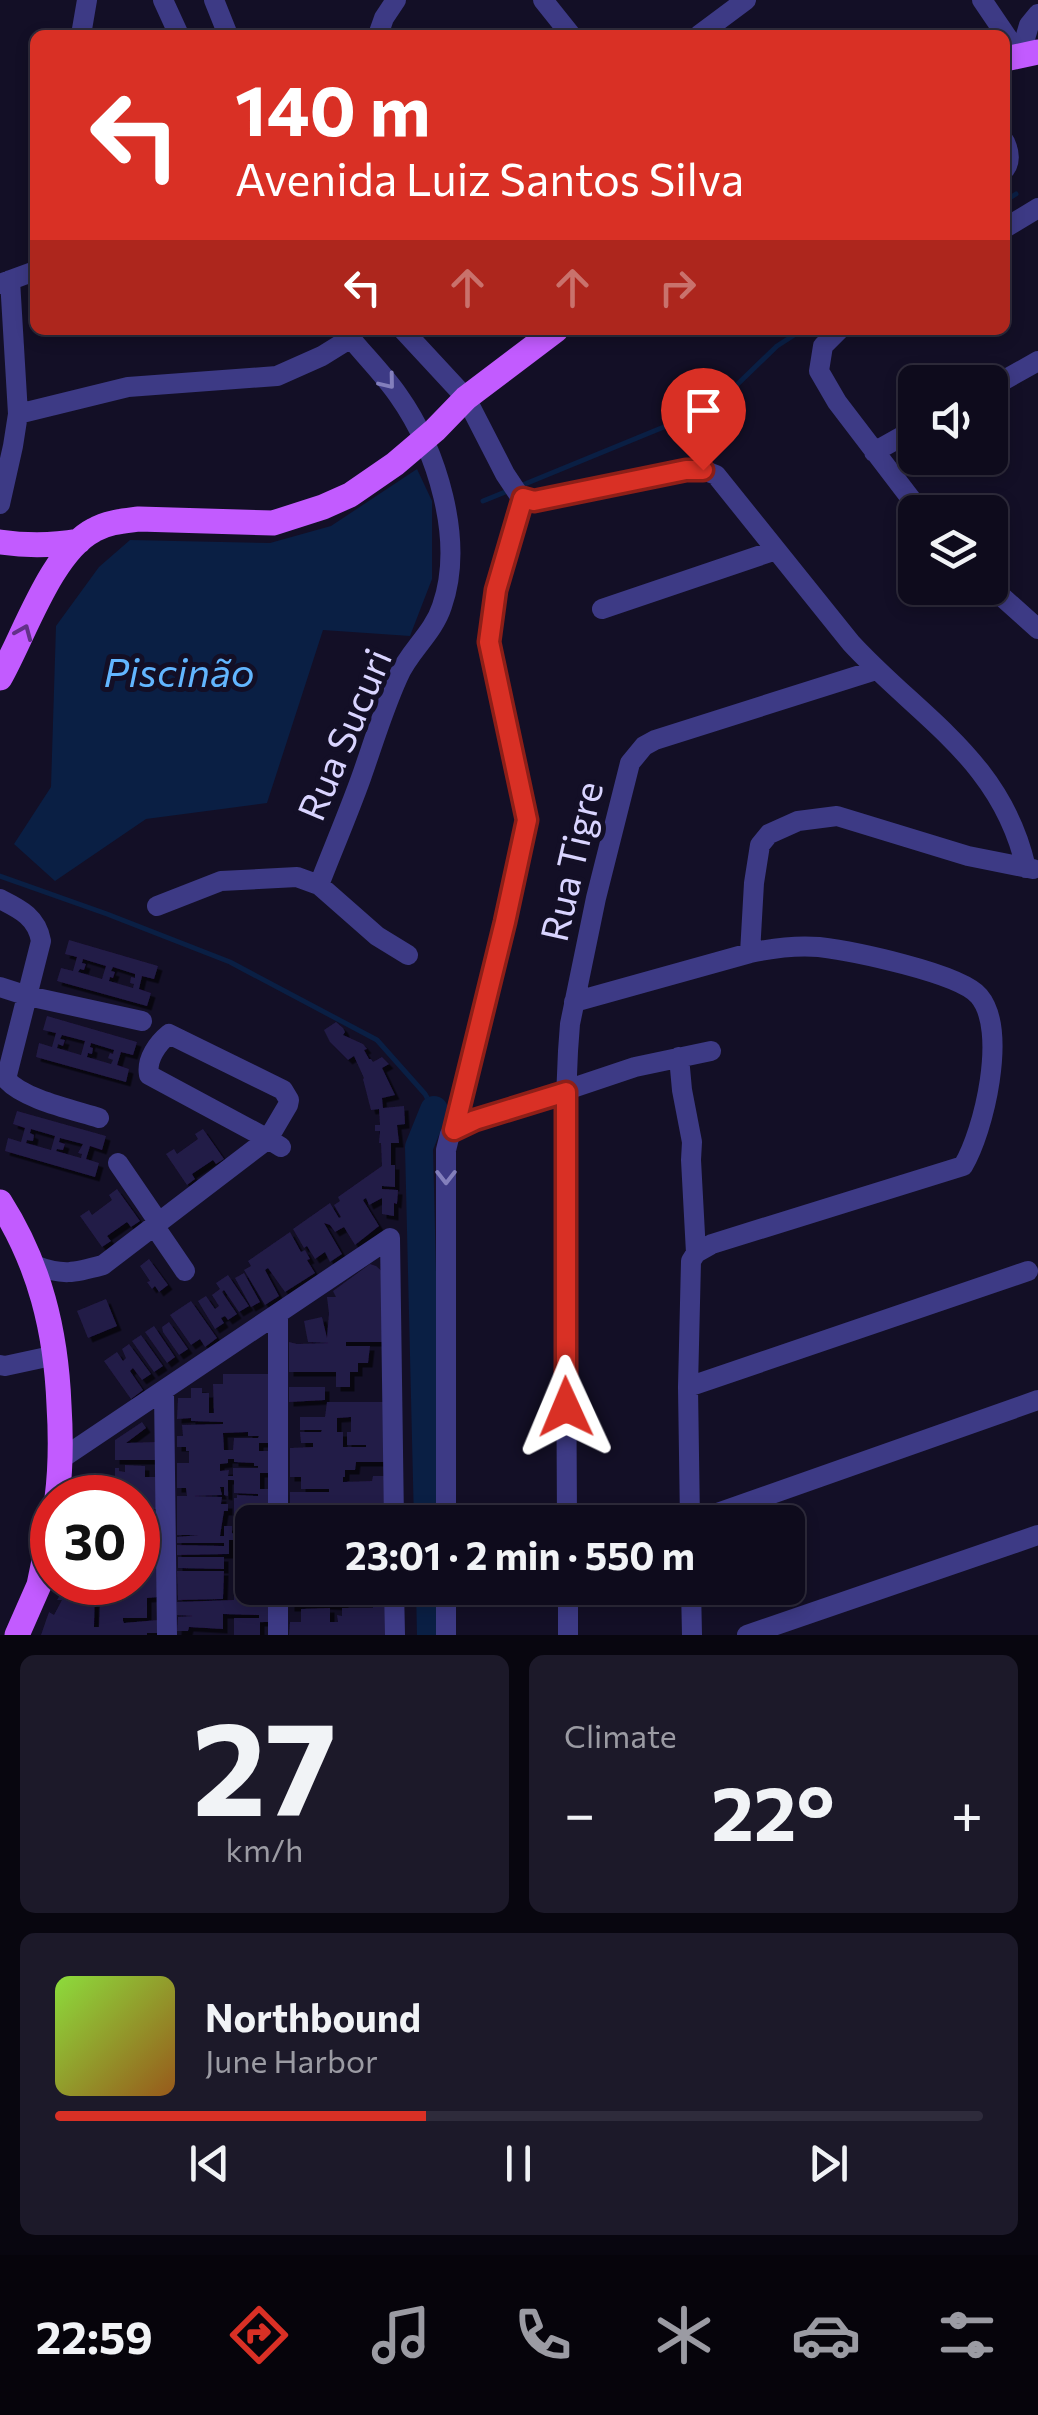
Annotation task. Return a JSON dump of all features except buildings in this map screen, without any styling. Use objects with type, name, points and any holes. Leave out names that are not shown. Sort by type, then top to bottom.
[{"type":"main road","points":[[0,542],[50,546],[78,540],[105,525],[140,519],[273,523],[323,507],[350,495],[395,464],[462,402],[549,335]]},
{"type":"main road","points":[[0,678],[46,584],[78,540]]},
{"type":"main road","points":[[35,546],[44,563],[46,584]]},
{"type":"main road","points":[[0,1202],[34,1265],[47,1307],[56,1355],[59,1475]]},
{"type":"main road","points":[[17,1635],[30,1605]]},
{"type":"street","points":[[82,30],[87,0]]},
{"type":"street","points":[[163,0],[177,30]]},
{"type":"street","points":[[214,0],[226,30]]},
{"type":"street","points":[[380,30],[396,0]]},
{"type":"street","points":[[543,0],[564,30]]},
{"type":"street","points":[[706,30],[746,0]]},
{"type":"street","points":[[982,0],[1003,30]]},
{"type":"street","points":[[1021,56],[1028,25],[1038,14]]},
{"type":"street","points":[[1010,225],[1038,208]]},
{"type":"street","points":[[0,504],[18,414],[5,282],[30,273]]},
{"type":"street","points":[[18,414],[128,387],[277,376],[322,356],[347,335]]},
{"type":"street","name":"Rua Sucuri","points":[[319,885],[400,672],[436,622],[448,587],[449,529],[429,435],[349,335]]},
{"type":"street","points":[[407,335],[462,402],[523,498],[534,501],[576,494],[686,470],[716,474],[851,644],[952,738],[986,776],[1032,869]]},
{"type":"street","points":[[834,335],[822,346],[819,370],[837,402],[908,495]]},
{"type":"street","points":[[1008,381],[1036,369]]},
{"type":"street","points":[[874,452],[898,439]]},
{"type":"street","points":[[446,1505],[446,1150],[454,1130],[527,820],[489,642],[496,590],[523,498]]},
{"type":"street","points":[[602,609],[776,550]]},
{"type":"street","points":[[1008,602],[1038,629]]},
{"type":"street","name":"Rua Tigre","points":[[567,1505],[566,1092],[570,1024],[630,764],[644,746],[655,740],[876,670]]},
{"type":"street","points":[[750,953],[760,845],[769,834],[798,820],[836,816],[968,856],[1032,869]]},
{"type":"street","points":[[157,906],[221,880],[297,877],[319,885],[377,936],[408,955]]},
{"type":"street","points":[[0,898],[33,920],[41,941],[8,1068],[8,1084],[98,1118]]},
{"type":"street","points":[[574,1002],[750,953],[779,947],[818,947],[911,967],[958,982],[978,994],[992,1024],[993,1051],[980,1123],[963,1166],[704,1248],[691,1261],[691,1505]]},
{"type":"street","points":[[0,987],[142,1021]]},
{"type":"street","points":[[34,1265],[71,1274],[103,1265],[275,1143],[289,1100],[282,1090],[169,1034],[161,1040],[149,1062],[149,1075],[275,1143]]},
{"type":"street","points":[[454,1130],[634,1068],[711,1051]]},
{"type":"street","points":[[679,1057],[704,1248]]},
{"type":"street","points":[[118,1163],[184,1271]]},
{"type":"street","points":[[61,1459],[390,1238],[394,1505]]},
{"type":"street","points":[[688,1387],[1028,1271]]},
{"type":"street","points":[[278,1314],[278,1505]]},
{"type":"street","points":[[2,1367],[56,1355]]},
{"type":"street","points":[[164,1391],[167,1635]]},
{"type":"street","points":[[739,1505],[1038,1400]]},
{"type":"street","points":[[747,1635],[1038,1535]]},
{"type":"street","points":[[278,1605],[278,1635]]},
{"type":"street","points":[[394,1605],[395,1635]]},
{"type":"street","points":[[446,1605],[446,1635]]},
{"type":"street","points":[[568,1605],[568,1635]]},
{"type":"street","points":[[691,1605],[692,1635]]},
{"type":"water","name":"Piscinão","points":[[417,469],[432,501],[432,579],[410,636],[323,630],[267,803],[146,819],[55,881],[14,844],[51,787],[56,626],[99,567],[130,540],[270,543],[331,526]]},
{"type":"waterway","points":[[1010,198],[1016,194]]},
{"type":"waterway","points":[[520,486],[715,406],[777,346],[794,335]]},
{"type":"waterway","points":[[483,501],[510,490]]},
{"type":"waterway","points":[[0,876],[230,962],[377,1040],[425,1094],[434,1110]]},
{"type":"waterway","points":[[428,1505],[419,1147],[434,1110]]},
{"type":"waterway","points":[[430,1605],[431,1635]]},
{"type":"route","points":[[566,1407],[566,1092],[454,1130],[527,820],[489,642],[496,590],[523,498],[534,501],[686,470],[703,470]]}]
